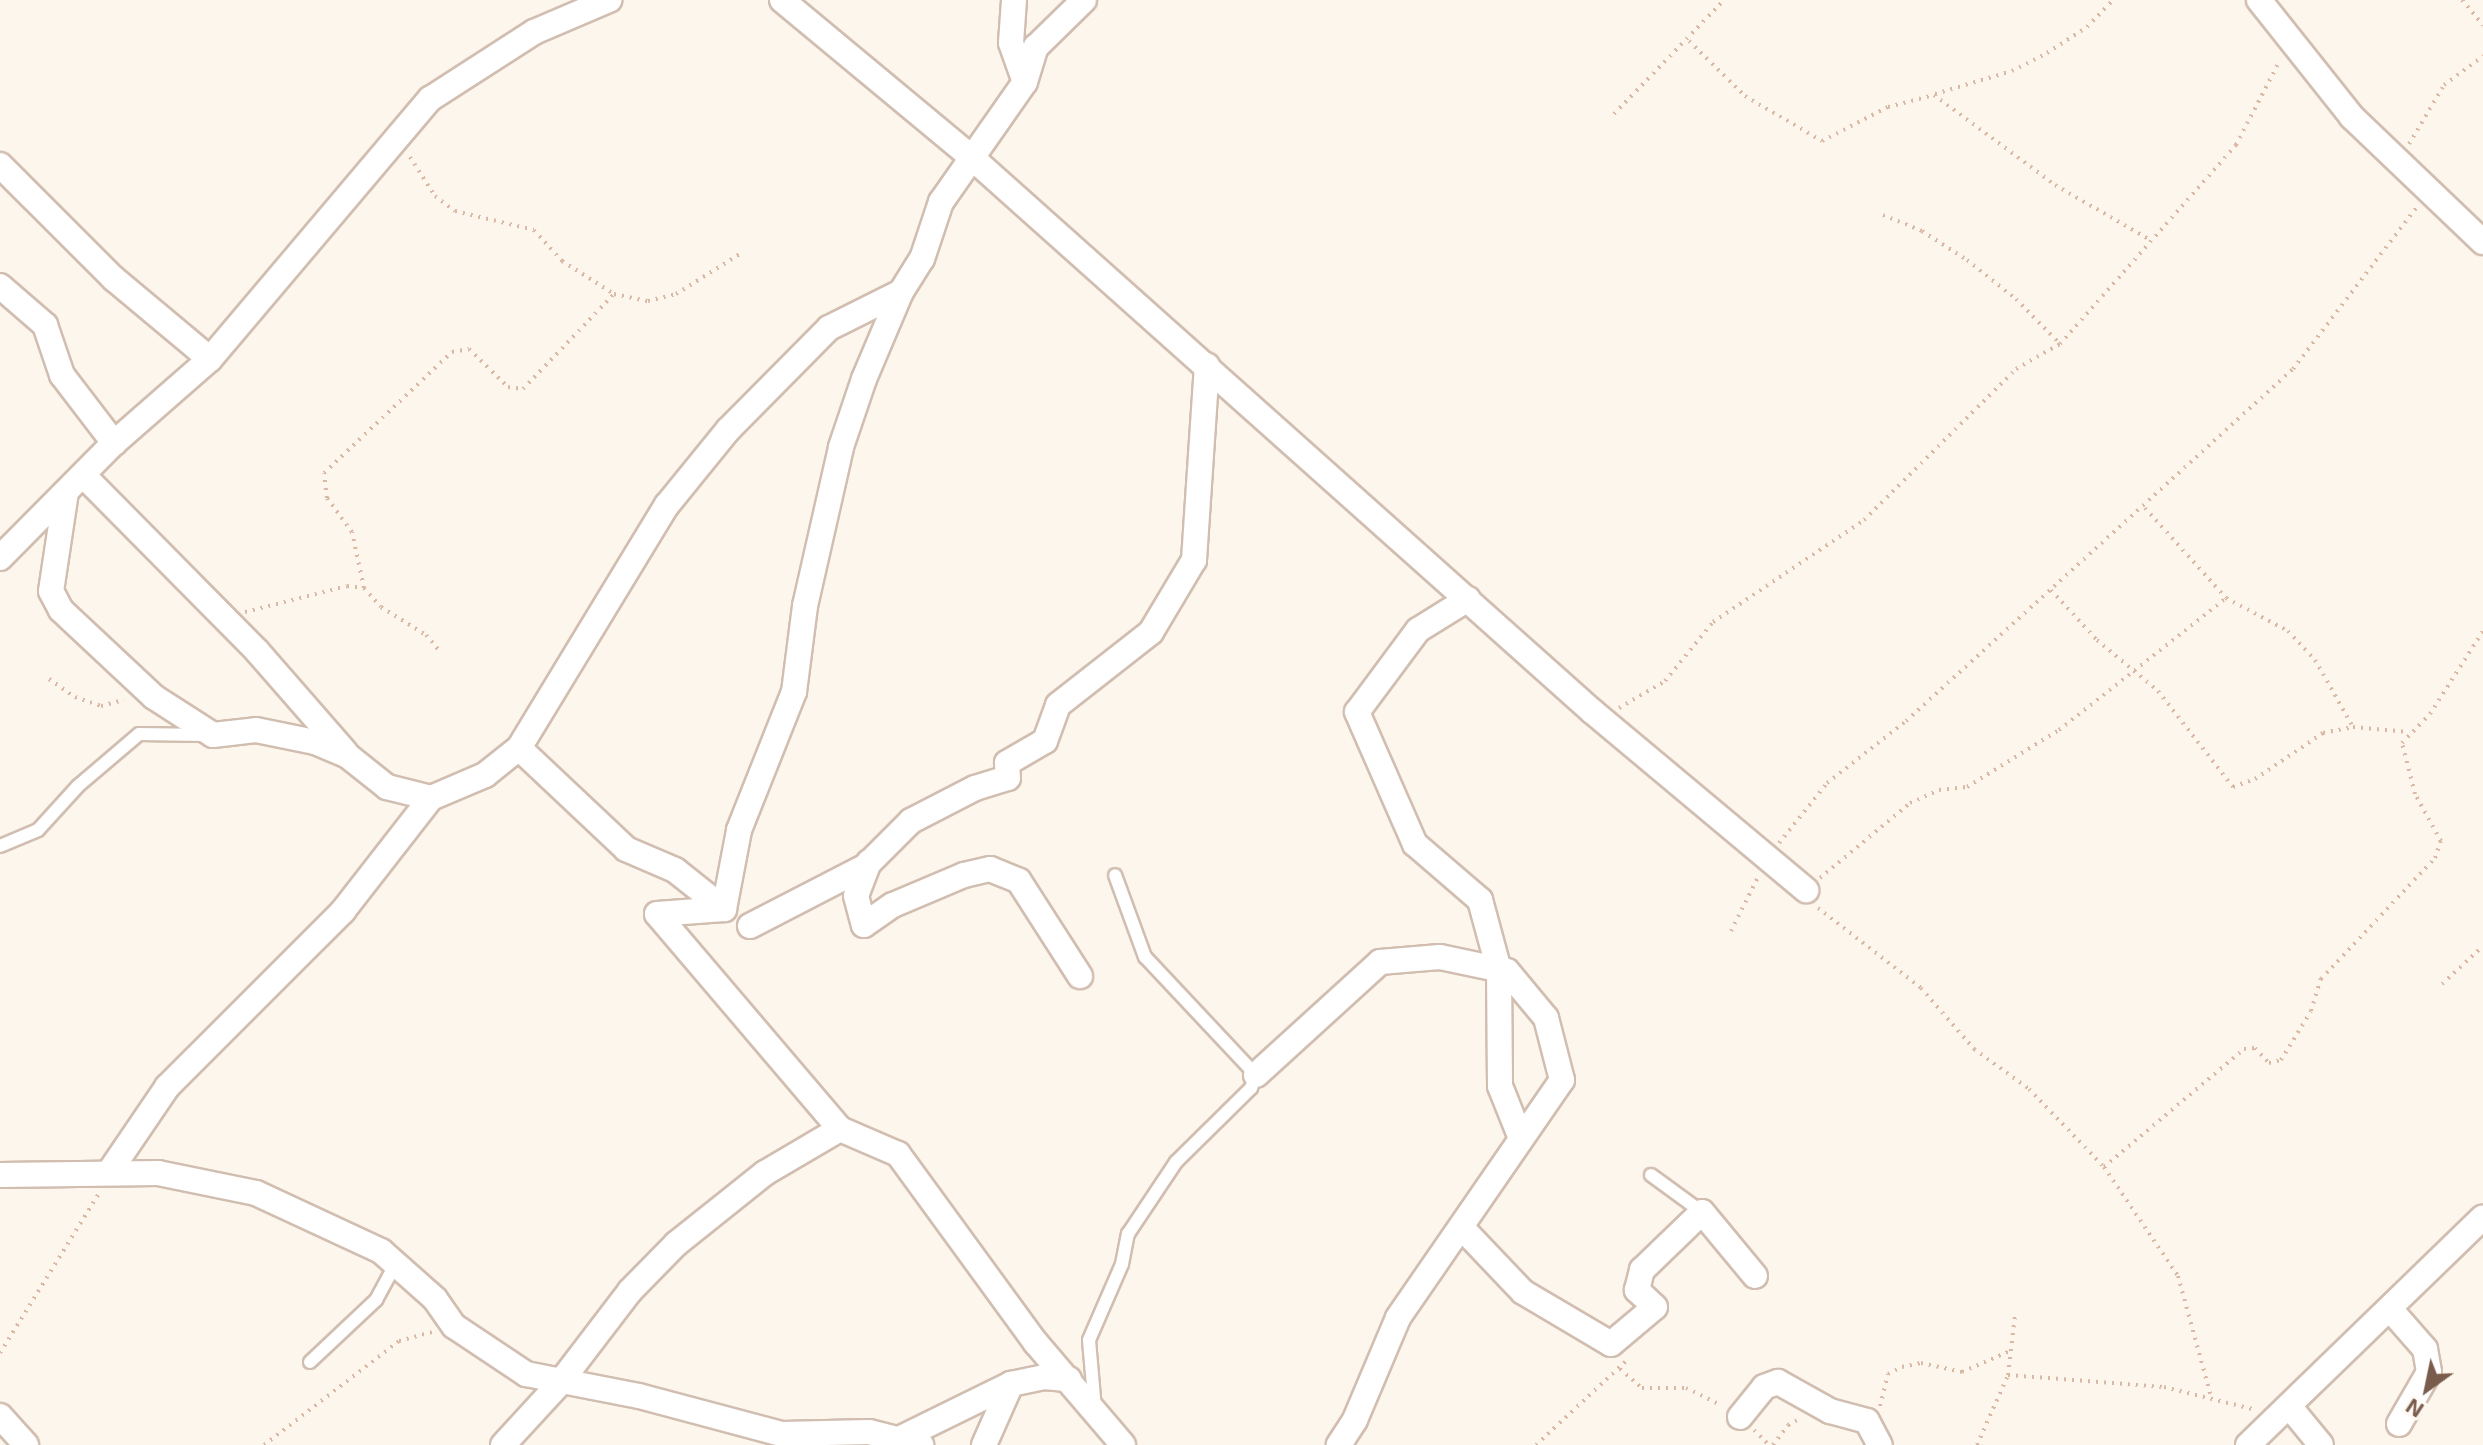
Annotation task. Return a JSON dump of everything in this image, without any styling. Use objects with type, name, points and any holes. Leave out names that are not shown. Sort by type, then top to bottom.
[{"type":"street","points":[[0,558],[114,443],[210,359],[430,99],[477,65],[534,32],[609,0]]},
{"type":"street","points":[[782,0],[970,156],[1593,712],[1768,855],[1806,890]]},
{"type":"street","points":[[1014,0],[1011,43],[1025,82]]},
{"type":"street","points":[[724,909],[739,830],[794,692],[805,606],[841,447],[901,292],[922,259],[941,202],[970,156],[1025,82],[1036,47],[1084,0]]},
{"type":"street","points":[[2259,0],[2291,36],[2352,117],[2483,242]]},
{"type":"street","points":[[1,171],[113,278],[210,359]]},
{"type":"street","points":[[0,286],[45,325],[62,375],[114,443]]},
{"type":"street","points":[[110,1171],[167,1087],[322,934],[431,798],[485,775],[519,748],[552,702],[667,505],[728,430],[829,328],[901,292]]},
{"type":"street","points":[[750,926],[869,862],[911,821],[975,788],[1008,778],[1007,763],[1045,741],[1058,705],[1151,632],[1194,560],[1207,365]]},
{"type":"street","points":[[75,484],[224,617],[348,756],[387,787],[431,798]]},
{"type":"street","points":[[75,484],[51,591],[61,610],[154,697],[213,735],[256,730],[315,742],[348,756]]},
{"type":"street","points":[[1468,599],[1418,630],[1357,712],[1415,844],[1480,900],[1499,970],[1500,1086],[1520,1136]]},
{"type":"street","points":[[519,748],[626,849],[675,870],[724,909]]},
{"type":"street","points":[[869,862],[856,896],[864,925],[893,905],[964,875],[990,869],[1019,881],[1080,976]]},
{"type":"street","points":[[724,909],[657,914],[840,1129],[898,1154],[944,1210],[1012,1311],[1123,1445]]},
{"type":"street","points":[[1256,1075],[1380,962],[1440,957],[1507,971],[1546,1018],[1562,1080],[1520,1136],[1462,1228],[1398,1318],[1355,1420],[1339,1445]]},
{"type":"street","points":[[503,1445],[559,1384],[630,1291],[676,1244],[765,1173],[840,1129]]},
{"type":"street","points":[[0,1175],[110,1171],[206,1180],[256,1193],[343,1230],[396,1263],[435,1299],[454,1326],[526,1374],[559,1384],[639,1396],[782,1434],[869,1432],[911,1441],[1011,1384],[1044,1377],[1069,1379]]},
{"type":"street","points":[[1462,1228],[1523,1292],[1611,1344],[1655,1307],[1637,1290],[1642,1270],[1702,1212],[1755,1276]]},
{"type":"street","points":[[2248,1445],[2483,1217]]},
{"type":"street","points":[[2390,1309],[2425,1349],[2429,1372],[2399,1424]]},
{"type":"street","points":[[1740,1417],[1764,1387],[1778,1382],[1830,1411],[1857,1416],[1876,1436]]},
{"type":"street","points":[[984,1445],[1011,1384]]},
{"type":"street","points":[[2283,1412],[2321,1445]]},
{"type":"street","points":[[0,1416],[26,1445]]},
{"type":"lane","points":[[0,846],[38,830],[78,786],[139,734],[213,735]]},
{"type":"lane","points":[[1096,1412],[1089,1340],[1122,1264],[1128,1234],[1169,1172],[1251,1088],[1256,1075],[1145,957],[1115,875]]},
{"type":"lane","points":[[1651,1175],[1702,1212]]},
{"type":"lane","points":[[310,1362],[376,1300],[396,1263]]},
{"type":"path","points":[[1614,114],[1689,41],[1724,0]]},
{"type":"path","points":[[1689,41],[1745,96],[1822,141],[1888,107],[2012,71],[2087,27],[2113,0]]},
{"type":"path","points":[[2462,0],[2483,25]]},
{"type":"path","points":[[1593,712],[1611,714],[1665,681],[1713,622],[1864,520],[2016,369],[2060,344],[2236,145],[2291,36]]},
{"type":"path","points":[[2397,162],[2444,85],[2483,56]]},
{"type":"path","points":[[1934,95],[2055,185],[2152,241]]},
{"type":"path","points":[[399,133],[414,168],[455,211],[534,230],[562,261],[614,294],[648,301],[676,294],[743,252]]},
{"type":"path","points":[[1731,931],[1768,855],[1827,783],[1906,721],[2145,508],[2293,369],[2407,215],[2433,194]]},
{"type":"path","points":[[1883,215],[1922,231],[1967,260],[2016,299],[2060,344]]},
{"type":"path","points":[[441,653],[426,635],[381,607],[364,588],[352,532],[324,490],[330,466],[458,349],[469,349],[508,387],[523,389],[614,294]]},
{"type":"path","points":[[2145,508],[2226,598],[2288,631],[2315,660],[2353,727]]},
{"type":"path","points":[[224,617],[347,586],[364,588]]},
{"type":"path","points":[[2051,589],[2173,707],[2233,787],[2255,779],[2323,733],[2353,727],[2411,732]]},
{"type":"path","points":[[2211,1397],[2178,1276],[2104,1167],[2029,1089],[1974,1049],[1921,988],[1820,910],[1806,890],[1910,803],[1939,790],[1967,787],[2002,768],[2135,671],[2226,598]]},
{"type":"path","points":[[2104,1167],[2244,1049],[2255,1048],[2269,1063],[2281,1060],[2311,1011],[2321,979],[2435,858],[2441,841],[2415,794],[2401,750],[2411,732],[2430,714],[2483,631]]},
{"type":"path","points":[[49,679],[101,706],[154,697]]},
{"type":"path","points":[[2442,984],[2483,946]]},
{"type":"path","points":[[0,1353],[110,1171]]},
{"type":"path","points":[[1977,1445],[2008,1375],[2015,1315]]},
{"type":"path","points":[[264,1445],[399,1341],[454,1326]]},
{"type":"path","points":[[1536,1445],[1586,1394],[1620,1369],[1635,1351]]},
{"type":"path","points":[[1876,1436],[1888,1374],[1921,1363],[1962,1372],[2010,1351]]},
{"type":"path","points":[[1620,1369],[1642,1388],[1686,1388],[1740,1417],[1771,1445],[1788,1425],[1830,1411]]},
{"type":"path","points":[[2008,1375],[2164,1387],[2283,1412]]}]
